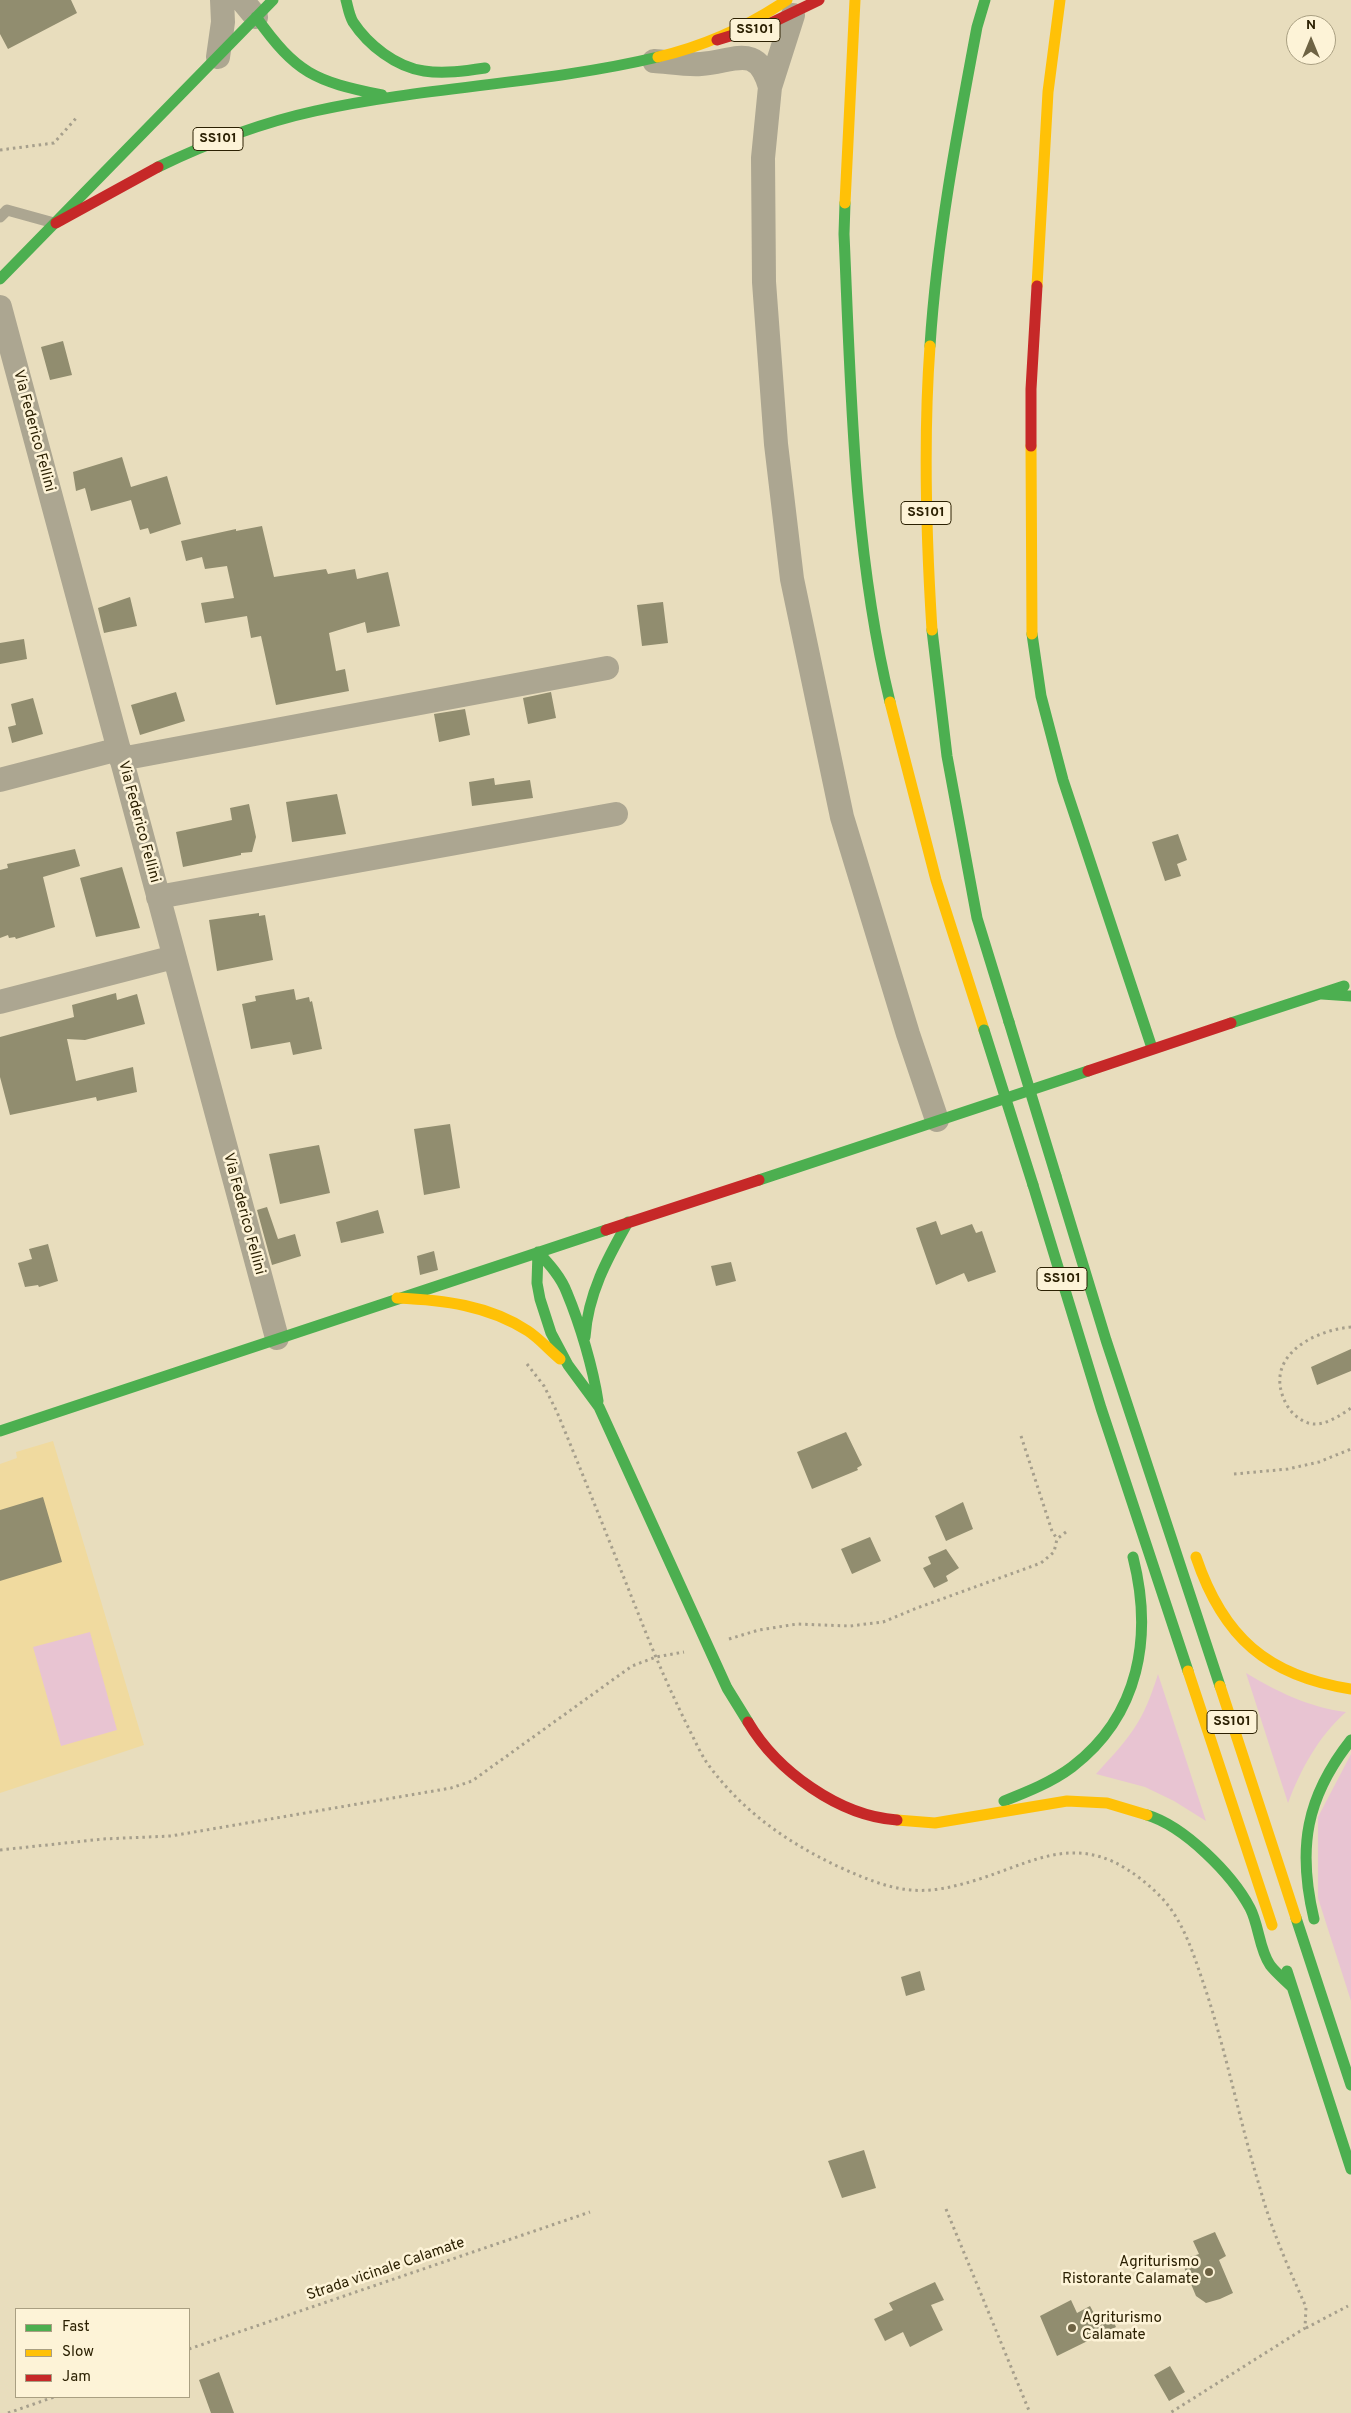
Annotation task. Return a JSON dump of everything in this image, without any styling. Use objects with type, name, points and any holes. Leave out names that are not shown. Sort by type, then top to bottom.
[{"type":"main road","points":[[0,279],[218,57],[249,8],[274,0]]},
{"type":"main road","points":[[346,0],[352,20],[370,43],[396,61],[422,71],[452,72],[488,68],[536,80]]},
{"type":"main road","name":"SS101","points":[[56,223],[165,162],[224,137],[315,111],[396,98],[536,80],[649,61],[761,28],[790,8],[818,0]]},
{"type":"main road","name":"SS101","points":[[855,0],[844,234],[846,300],[854,466],[864,556],[885,680],[936,880],[1033,1185],[1101,1408],[1276,1940]]},
{"type":"main road","name":"SS101","points":[[985,0],[977,27],[946,195],[934,294],[925,416],[926,530],[932,635],[947,756],[977,918],[1113,1359],[1351,2085]]},
{"type":"main road","points":[[1060,0],[1048,92],[1031,389],[1031,631],[1041,696],[1062,780],[1152,1048]]},
{"type":"main road","points":[[249,8],[276,44],[301,69],[333,84],[396,98]]},
{"type":"main road","points":[[717,40],[775,9],[790,8]]},
{"type":"main road","points":[[0,1431],[1152,1048],[1351,984]]},
{"type":"main road","points":[[1322,994],[1351,996]]},
{"type":"main road","points":[[585,1348],[586,1315],[594,1286],[628,1222]]},
{"type":"main road","points":[[538,1252],[552,1267],[567,1292],[595,1379],[599,1407],[727,1688],[759,1741],[795,1776],[833,1801],[883,1819],[935,1823],[1067,1801],[1107,1803],[1155,1817],[1194,1842],[1224,1870],[1250,1908],[1270,1966],[1292,1987]]},
{"type":"main road","points":[[538,1252],[537,1283],[542,1308],[579,1384],[599,1407]]},
{"type":"main road","points":[[397,1298],[439,1299],[473,1306],[498,1315],[528,1331],[569,1366]]},
{"type":"main road","points":[[1113,1359],[1142,1411]]},
{"type":"main road","points":[[1101,1408],[1106,1461]]},
{"type":"main road","points":[[971,1816],[1041,1786],[1074,1766],[1111,1726],[1122,1708],[1134,1680],[1144,1629],[1140,1581],[1128,1544]]},
{"type":"main road","points":[[1193,1549],[1203,1579],[1219,1610],[1243,1641],[1278,1665],[1297,1675],[1334,1687],[1351,1689]]},
{"type":"main road","points":[[1319,1934],[1306,1891],[1305,1840],[1312,1807],[1318,1790],[1339,1754],[1351,1740]]},
{"type":"main road","points":[[1283,1958],[1351,2169]]},
{"type":"street","points":[[218,57],[223,22],[222,0]]},
{"type":"street","points":[[790,8],[770,87],[763,158],[764,282],[776,444],[792,579],[842,817],[908,1034],[937,1120]]},
{"type":"street","points":[[649,61],[701,64],[730,58],[751,58],[765,70],[770,87]]},
{"type":"street","name":"Via Federico Fellini","points":[[0,307],[276,1338]]},
{"type":"street","points":[[0,780],[120,754],[608,668]]},
{"type":"street","points":[[158,897],[616,814]]},
{"type":"street","points":[[0,1002],[174,957]]},
{"type":"lane","points":[[0,217],[7,210],[56,223]]},
{"type":"path","points":[[0,150],[54,143],[78,116]]},
{"type":"path","points":[[1351,1326],[1331,1331],[1297,1346],[1279,1372],[1278,1384],[1291,1412],[1302,1420],[1313,1424],[1330,1420],[1351,1408]]},
{"type":"path","points":[[524,1360],[544,1386],[557,1412],[656,1657],[677,1706],[706,1762],[766,1826],[831,1863],[884,1886],[909,1892],[941,1889],[1036,1858],[1053,1854],[1076,1853],[1101,1857],[1134,1873],[1160,1896],[1176,1916],[1190,1943],[1237,2096],[1260,2190],[1306,2307],[1305,2328]]},
{"type":"path","points":[[1021,1436],[1052,1531],[1057,1539]]},
{"type":"path","points":[[1234,1474],[1288,1469],[1319,1462],[1351,1449]]},
{"type":"path","points":[[726,1640],[759,1630],[797,1624],[850,1626],[883,1622],[1041,1563],[1054,1552],[1057,1539],[1066,1532]]},
{"type":"path","points":[[0,1850],[103,1839],[171,1836],[450,1788],[472,1781],[632,1666],[656,1657],[689,1651]]},
{"type":"path","points":[[946,2209],[1030,2413]]},
{"type":"path","name":"Strada vicinale Calamate","points":[[190,2349],[590,2212]]},
{"type":"path","points":[[1170,2413],[1305,2328],[1348,2306]]},
{"type":"path","points":[[8,2413],[51,2398]]},
{"type":"shaded area","points":[[53,1441],[144,1745],[0,1793],[0,1464],[17,1458],[16,1452]]},
{"type":"shaded area","points":[[90,1632],[117,1730],[61,1746],[33,1647]]},
{"type":"shaded area","points":[[1246,1673],[1294,1698],[1332,1710],[1346,1712],[1327,1732],[1311,1754],[1288,1803]]},
{"type":"shaded area","points":[[1158,1674],[1206,1821],[1174,1801],[1145,1787],[1096,1774],[1134,1729],[1147,1705]]},
{"type":"shaded area","points":[[1351,1754],[1351,2001],[1318,1898],[1318,1817]]},
{"type":"building","points":[[0,0],[71,0],[77,13],[8,49],[0,34]]},
{"type":"building","points":[[63,341],[72,375],[50,380],[41,347]]},
{"type":"building","points":[[122,457],[131,487],[167,476],[181,524],[150,534],[148,528],[140,530],[131,500],[91,511],[85,488],[76,491],[73,472]]},
{"type":"building","points":[[262,526],[274,577],[326,569],[328,574],[355,569],[357,579],[388,572],[400,626],[367,633],[365,622],[329,633],[336,671],[345,669],[349,691],[276,705],[261,636],[251,638],[247,616],[205,623],[201,603],[234,598],[227,566],[205,569],[202,557],[186,561],[181,541],[236,529],[236,531]]},
{"type":"building","points":[[130,597],[137,626],[104,633],[98,608]]},
{"type":"building","points":[[663,602],[668,643],[642,646],[637,605]]},
{"type":"building","points":[[24,639],[27,659],[0,664],[0,643]]},
{"type":"building","points":[[176,692],[185,721],[140,735],[131,705]]},
{"type":"building","points":[[551,692],[556,718],[528,724],[523,698]]},
{"type":"building","points":[[33,698],[43,734],[12,743],[8,727],[16,725],[11,704]]},
{"type":"building","points":[[465,709],[470,735],[439,742],[434,714]]},
{"type":"building","points":[[494,778],[495,785],[530,780],[533,798],[472,806],[469,782]]},
{"type":"building","points":[[337,794],[346,834],[292,842],[286,802]]},
{"type":"building","points":[[249,804],[256,837],[252,852],[183,867],[176,832],[232,820],[230,808]]},
{"type":"building","points":[[1178,834],[1187,860],[1177,864],[1181,876],[1165,881],[1152,842]]},
{"type":"building","points":[[75,849],[80,866],[43,877],[55,927],[16,939],[15,937],[9,938],[8,935],[0,938],[0,870],[8,868],[7,864]]},
{"type":"building","points":[[122,867],[140,928],[96,937],[80,878]]},
{"type":"building","points":[[259,913],[259,916],[265,915],[273,960],[217,971],[209,920]]},
{"type":"building","points":[[294,989],[296,1000],[309,997],[310,1002],[312,1001],[322,1049],[293,1055],[290,1042],[251,1049],[242,1004],[256,1001],[255,996]]},
{"type":"building","points":[[116,993],[117,1000],[137,994],[145,1024],[85,1040],[67,1039],[76,1081],[133,1067],[137,1092],[97,1101],[96,1097],[10,1115],[0,1077],[0,1037],[74,1017],[72,1005]]},
{"type":"building","points":[[450,1124],[460,1188],[424,1195],[414,1129]]},
{"type":"building","points":[[319,1145],[330,1193],[280,1204],[269,1154]]},
{"type":"building","points":[[267,1207],[278,1239],[295,1234],[301,1256],[272,1265],[257,1210]]},
{"type":"building","points":[[378,1210],[384,1233],[341,1243],[336,1222]]},
{"type":"building","points":[[936,1221],[941,1235],[972,1224],[976,1233],[982,1231],[996,1272],[968,1282],[964,1273],[936,1285],[916,1228]]},
{"type":"building","points":[[48,1244],[58,1281],[39,1287],[38,1285],[25,1287],[18,1263],[32,1259],[29,1249]]},
{"type":"building","points":[[434,1251],[438,1270],[420,1275],[417,1256]]},
{"type":"building","points":[[731,1262],[736,1281],[716,1286],[711,1266]]},
{"type":"building","points":[[1351,1349],[1351,1371],[1317,1385],[1311,1367]]},
{"type":"building","points":[[846,1432],[862,1465],[857,1468],[858,1470],[812,1489],[797,1452]]},
{"type":"building","points":[[43,1497],[62,1562],[0,1581],[0,1510]]},
{"type":"building","points":[[963,1502],[973,1529],[946,1541],[935,1516]]},
{"type":"building","points":[[870,1537],[881,1561],[852,1574],[841,1549]]},
{"type":"building","points":[[946,1549],[959,1568],[946,1576],[948,1581],[934,1588],[923,1568],[931,1564],[928,1557]]},
{"type":"building","points":[[920,1971],[925,1990],[906,1996],[901,1977]]},
{"type":"building","points":[[864,2150],[876,2188],[842,2198],[828,2161]]},
{"type":"building","points":[[1215,2232],[1226,2256],[1219,2260],[1233,2293],[1206,2303],[1196,2296],[1181,2260],[1199,2254],[1193,2241]]},
{"type":"building","points":[[935,2282],[944,2300],[931,2305],[943,2330],[910,2347],[903,2332],[885,2341],[874,2319],[893,2310],[889,2303]]},
{"type":"building","points":[[1071,2300],[1077,2313],[1090,2306],[1096,2317],[1108,2310],[1116,2327],[1057,2356],[1040,2316]]},
{"type":"building","points":[[1170,2366],[1185,2392],[1169,2401],[1154,2375]]},
{"type":"building","points":[[219,2372],[234,2413],[211,2413],[199,2380]]},
{"type":"traffic: fast","points":[[0,279],[273,0]]},
{"type":"traffic: fast","points":[[346,0],[352,19],[366,39],[384,54],[403,65],[424,71],[439,72],[485,68]]},
{"type":"traffic: fast","points":[[930,346],[937,266],[949,186],[977,27],[985,0]]},
{"type":"traffic: fast","points":[[256,17],[283,51],[309,72],[339,85],[382,95]]},
{"type":"traffic: fast","points":[[158,167],[235,134],[274,121],[315,111],[400,96],[573,73],[658,57]]},
{"type":"traffic: fast","points":[[845,203],[844,234],[849,352],[861,528],[868,586],[890,702]]},
{"type":"traffic: fast","points":[[932,630],[947,756],[977,918],[1009,1022]]},
{"type":"traffic: fast","points":[[1032,634],[1041,696],[1063,780],[1152,1048]]},
{"type":"traffic: fast","points":[[1231,1023],[1344,986]]},
{"type":"traffic: fast","points":[[1322,994],[1351,996]]},
{"type":"traffic: fast","points":[[1009,1022],[1056,1176]]},
{"type":"traffic: fast","points":[[984,1030],[1033,1185]]},
{"type":"traffic: fast","points":[[759,1180],[1088,1071]]},
{"type":"traffic: fast","points":[[1056,1176],[1106,1340],[1220,1686]]},
{"type":"traffic: fast","points":[[1033,1185],[1101,1408],[1188,1671]]},
{"type":"traffic: fast","points":[[585,1337],[594,1291],[606,1263],[628,1222]]},
{"type":"traffic: fast","points":[[0,1431],[606,1230]]},
{"type":"traffic: fast","points":[[538,1252],[537,1283],[551,1333],[568,1365],[599,1407],[727,1688],[748,1722]]},
{"type":"traffic: fast","points":[[538,1252],[558,1276],[567,1293],[586,1346],[598,1401]]},
{"type":"traffic: fast","points":[[1004,1801],[1048,1782],[1072,1767],[1095,1746],[1113,1723],[1126,1699],[1135,1672],[1140,1644],[1139,1587],[1133,1557]]},
{"type":"traffic: fast","points":[[1314,1919],[1306,1869],[1306,1846],[1309,1824],[1324,1782],[1351,1740]]},
{"type":"traffic: fast","points":[[1147,1815],[1176,1829],[1191,1840],[1232,1881],[1250,1908],[1266,1959],[1272,1968],[1292,1987]]},
{"type":"traffic: fast","points":[[1296,1918],[1351,2085]]},
{"type":"traffic: fast","points":[[1287,1971],[1351,2169]]},
{"type":"traffic: slow","points":[[658,57],[709,41],[741,27],[787,0]]},
{"type":"traffic: slow","points":[[845,203],[855,0]]},
{"type":"traffic: slow","points":[[1037,286],[1048,92],[1060,0]]},
{"type":"traffic: slow","points":[[930,346],[926,488],[932,630]]},
{"type":"traffic: slow","points":[[1031,446],[1032,634]]},
{"type":"traffic: slow","points":[[890,702],[936,880],[984,1030]]},
{"type":"traffic: slow","points":[[397,1298],[448,1302],[497,1315],[513,1322],[537,1337],[560,1359]]},
{"type":"traffic: slow","points":[[1196,1557],[1207,1585],[1220,1610],[1252,1648],[1272,1663],[1295,1674],[1321,1683],[1351,1689]]},
{"type":"traffic: slow","points":[[1188,1671],[1272,1925]]},
{"type":"traffic: slow","points":[[1220,1686],[1296,1918]]},
{"type":"traffic: slow","points":[[897,1820],[935,1823],[1067,1801],[1107,1803],[1147,1815]]},
{"type":"traffic: jam","points":[[717,40],[769,24],[819,0]]},
{"type":"traffic: jam","points":[[56,223],[158,167]]},
{"type":"traffic: jam","points":[[1031,446],[1031,389],[1037,286]]},
{"type":"traffic: jam","points":[[1088,1071],[1231,1023]]},
{"type":"traffic: jam","points":[[606,1230],[759,1180]]},
{"type":"traffic: jam","points":[[748,1722],[775,1757],[812,1788],[853,1810],[875,1817],[897,1820]]},
{"type":"place","name":"Agriturismo Ristorante Calamate","points":[[1209,2272]]},
{"type":"place","name":"Agriturismo Calamate","points":[[1072,2328]]}]
